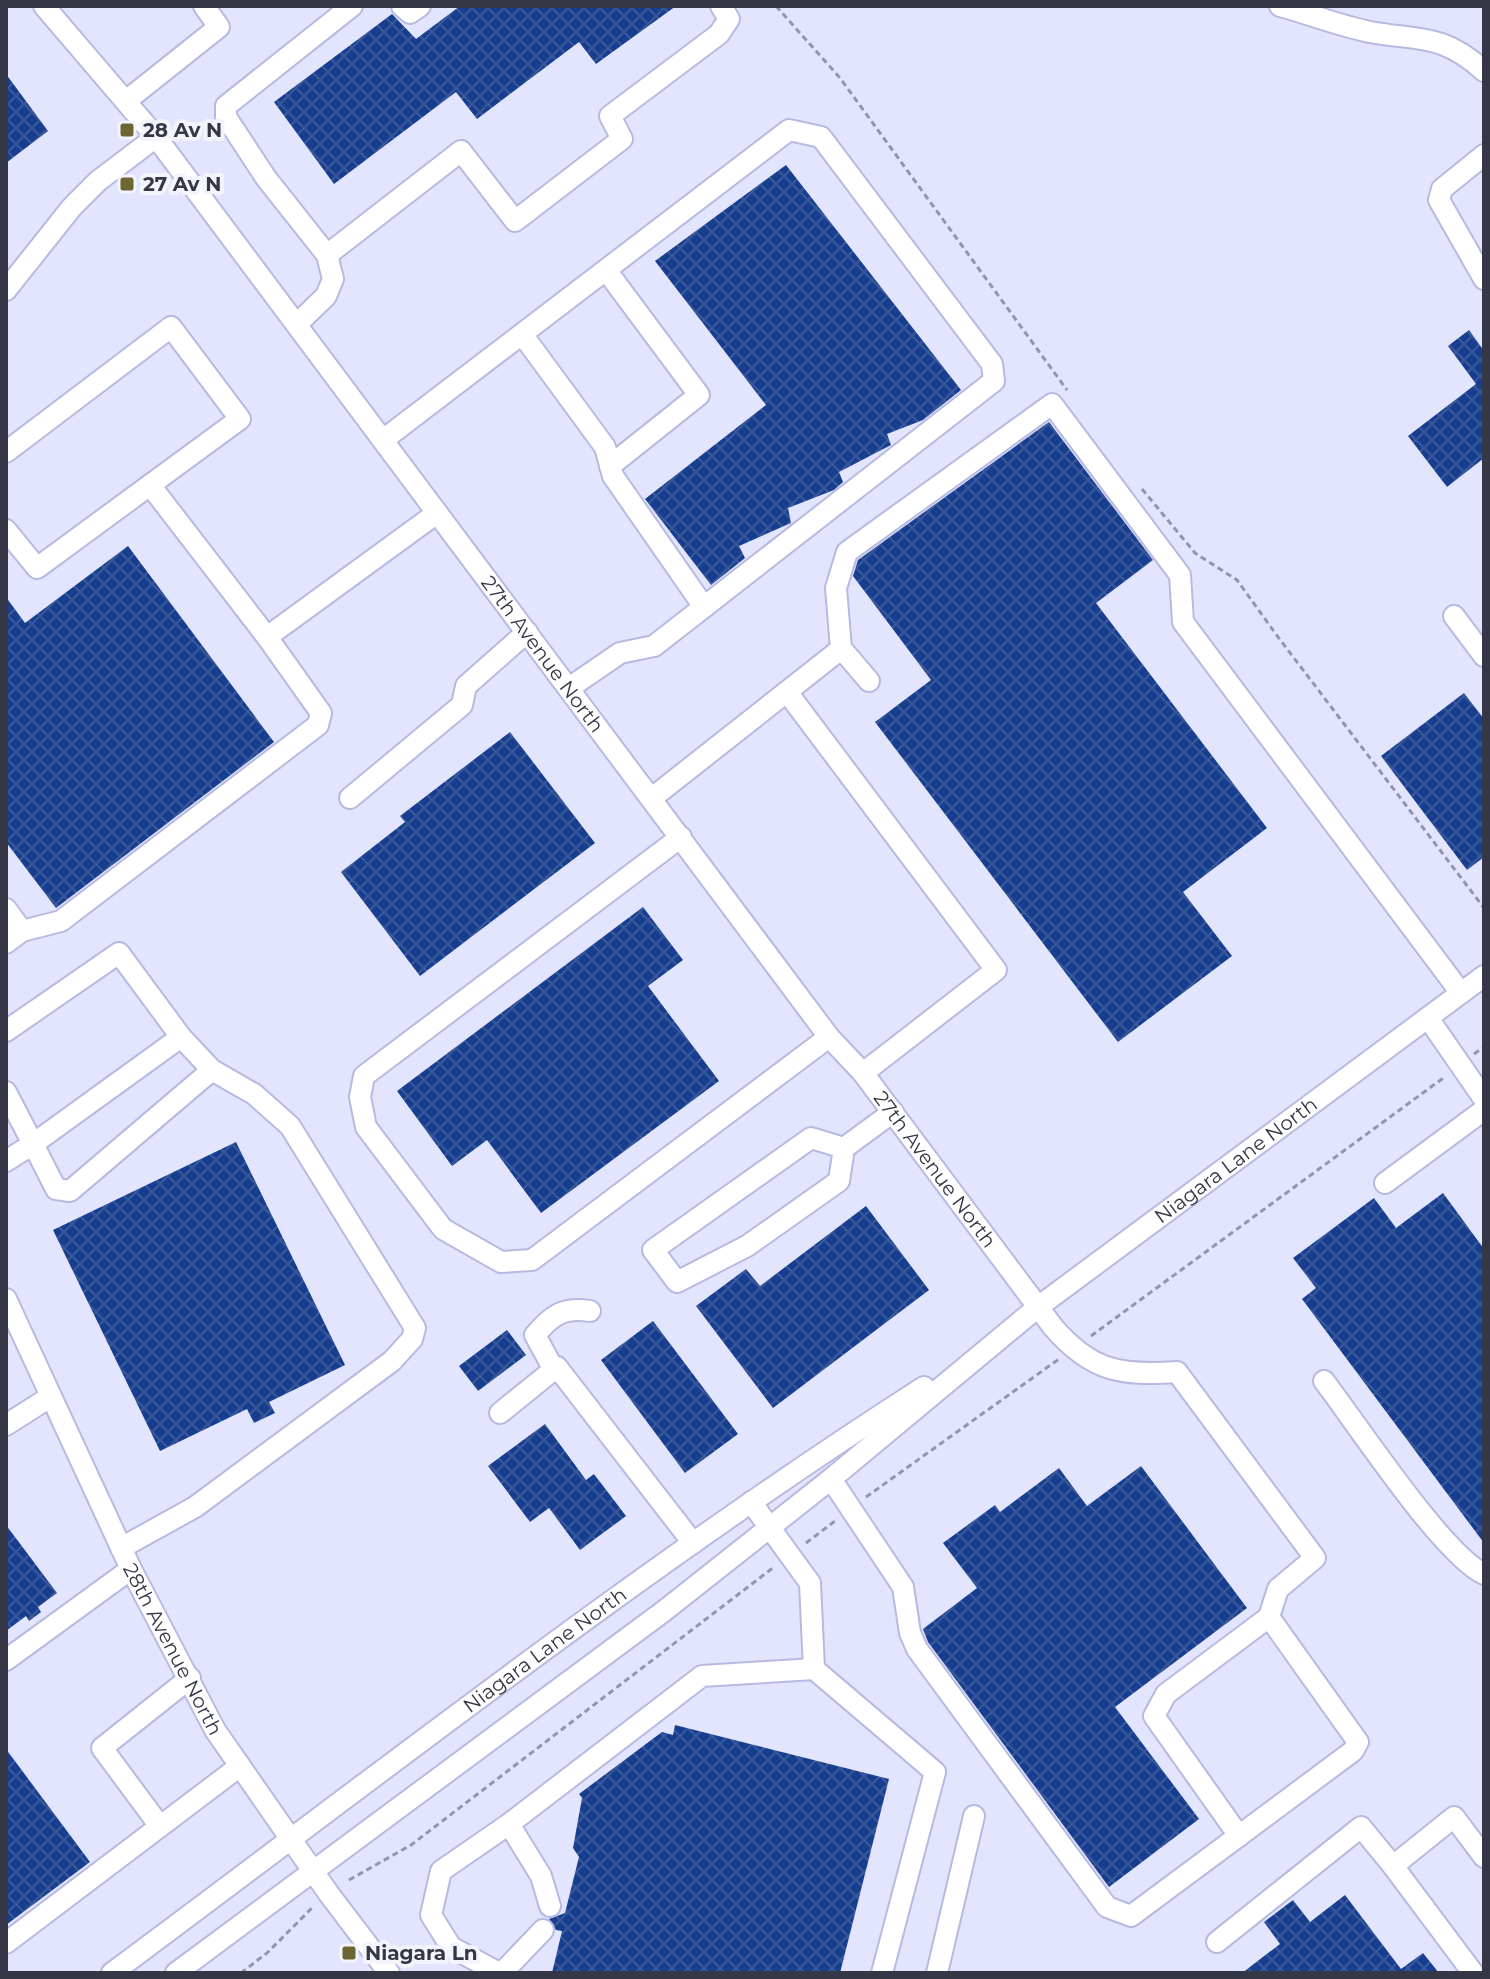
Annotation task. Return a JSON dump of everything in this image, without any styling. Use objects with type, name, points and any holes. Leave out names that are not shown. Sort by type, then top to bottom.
[{"type":"street","name":"27th Avenue North","points":[[44,6],[156,137],[829,1037],[863,1073],[1072,1349]]},
{"type":"street","points":[[126,101],[219,27],[204,6]]},
{"type":"street","points":[[297,324],[326,296],[333,279],[327,255],[266,178],[226,117],[226,106],[352,6]]},
{"type":"street","points":[[402,6],[410,13],[420,6]]},
{"type":"street","points":[[327,255],[461,151],[515,221],[622,139],[610,116],[719,34],[729,19],[721,6]]},
{"type":"street","points":[[1280,6],[1369,32],[1437,39],[1484,71]]},
{"type":"street","points":[[383,440],[789,130],[821,137],[992,364],[994,381],[654,646],[620,653],[569,688]]},
{"type":"street","points":[[6,290],[81,199],[156,137]]},
{"type":"street","points":[[1484,155],[1442,189],[1439,200],[1484,279]]},
{"type":"street","points":[[606,270],[699,395],[610,466]]},
{"type":"street","points":[[6,452],[171,327],[240,419],[37,568],[6,530]]},
{"type":"street","points":[[522,334],[605,447],[613,476],[704,607]]},
{"type":"street","points":[[869,681],[841,648],[836,588],[847,552],[1052,404],[1180,575],[1183,622],[1461,993]]},
{"type":"street","points":[[6,909],[14,937],[61,921],[318,725],[321,713],[150,485]]},
{"type":"street","points":[[267,637],[437,513]]},
{"type":"street","points":[[1454,616],[1484,656]]},
{"type":"street","points":[[350,798],[462,705],[466,686],[527,632]]},
{"type":"street","points":[[652,798],[841,648]]},
{"type":"street","points":[[787,692],[996,970],[863,1073]]},
{"type":"street","points":[[681,837],[364,1076],[360,1097],[366,1127],[443,1229],[501,1262],[532,1260],[829,1037]]},
{"type":"street","points":[[6,1031],[119,953],[181,1037],[212,1070],[254,1094],[290,1126],[415,1328],[412,1339],[392,1361],[195,1507],[121,1548]]},
{"type":"street","name":"Niagara Lane North","points":[[176,1973],[664,1611],[831,1479],[1038,1307],[1484,976]]},
{"type":"street","points":[[1428,1018],[1484,1099]]},
{"type":"street","points":[[6,1161],[181,1037]]},
{"type":"street","points":[[6,1092],[56,1189],[70,1191],[212,1070]]},
{"type":"street","points":[[1385,1183],[1484,1110]]},
{"type":"street","points":[[844,1148],[811,1138],[653,1250],[677,1282],[747,1246],[839,1181],[844,1148],[893,1112]]},
{"type":"street","points":[[554,1370],[535,1335],[551,1317],[570,1308],[590,1311]]},
{"type":"street","name":"28th Avenue North","points":[[9,1313],[131,1569],[215,1730],[312,1871],[389,1973]]},
{"type":"street","name":"Niagara Lane North","points":[[112,1973],[693,1543],[988,1346]]},
{"type":"street","points":[[1072,1349],[1085,1359],[1116,1372],[1177,1372],[1315,1558],[1278,1589],[1269,1617],[1166,1694],[1154,1716],[1239,1836]]},
{"type":"street","points":[[500,1413],[557,1367],[693,1543]]},
{"type":"street","points":[[1324,1381],[1440,1534],[1473,1569],[1484,1574]]},
{"type":"street","points":[[6,1425],[50,1397]]},
{"type":"street","points":[[831,1479],[903,1587],[910,1633],[917,1649],[1107,1907],[1131,1916],[1353,1751],[1358,1742],[1269,1617]]},
{"type":"street","points":[[751,1502],[810,1583],[814,1669]]},
{"type":"street","points":[[6,1660],[131,1569]]},
{"type":"street","points":[[543,1930],[501,1973],[451,1947],[431,1915],[441,1871],[509,1824],[702,1676],[814,1669],[935,1772],[882,1973]]},
{"type":"street","points":[[159,1825],[102,1748],[190,1678]]},
{"type":"street","points":[[6,1943],[240,1766]]},
{"type":"street","points":[[937,1973],[974,1816]]},
{"type":"street","points":[[1393,1866],[1454,1817],[1484,1857]]},
{"type":"street","points":[[509,1824],[541,1876],[550,1906]]},
{"type":"street","points":[[1217,1942],[1361,1827],[1473,1973]]},
{"type":"path","points":[[776,6],[840,78],[1075,400]]},
{"type":"path","points":[[1140,486],[1177,535],[1195,553],[1237,580],[1264,612],[1278,637],[1484,908]]},
{"type":"path","points":[[349,1880],[411,1845],[473,1800],[852,1507],[1484,1047]]},
{"type":"path","points":[[241,1973],[267,1953],[312,1908]]},
{"type":"building","points":[[460,6],[676,6],[596,64],[579,42],[477,119],[456,92],[334,184],[274,102],[392,14],[416,39]]},
{"type":"building","points":[[6,74],[48,131],[6,163]]},
{"type":"building","points":[[786,165],[961,390],[923,420],[887,434],[891,445],[839,472],[843,482],[834,490],[788,508],[791,523],[739,546],[745,558],[711,585],[645,499],[766,405],[655,261]]},
{"type":"building","points":[[1469,330],[1484,351],[1484,458],[1447,487],[1408,436],[1476,384],[1448,346]]},
{"type":"building","points":[[1049,422],[1153,560],[1096,603],[1267,828],[1183,892],[1232,956],[1118,1042],[875,722],[931,680],[853,576],[858,560]]},
{"type":"building","points":[[128,546],[274,742],[56,908],[6,842],[6,597],[25,623]]},
{"type":"building","points":[[1464,693],[1484,719],[1484,857],[1467,870],[1381,756]]},
{"type":"building","points":[[510,732],[595,843],[420,976],[341,872],[405,822],[400,816]]},
{"type":"building","points":[[643,907],[683,960],[648,986],[719,1081],[541,1213],[487,1140],[452,1166],[397,1091]]},
{"type":"building","points":[[236,1142],[345,1365],[269,1402],[275,1413],[254,1423],[247,1409],[160,1451],[53,1230]]},
{"type":"building","points":[[1443,1193],[1484,1249],[1484,1543],[1302,1299],[1316,1288],[1293,1258],[1374,1198],[1396,1228]]},
{"type":"building","points":[[866,1206],[929,1290],[773,1408],[696,1306],[746,1269],[760,1286]]},
{"type":"building","points":[[653,1321],[738,1434],[685,1473],[601,1360]]},
{"type":"building","points":[[507,1330],[526,1355],[478,1391],[459,1366]]},
{"type":"building","points":[[545,1424],[586,1480],[594,1474],[626,1516],[580,1550],[549,1508],[530,1522],[488,1466]]},
{"type":"building","points":[[1141,1466],[1247,1608],[1115,1707],[1199,1819],[1109,1887],[928,1642],[923,1629],[977,1588],[943,1543],[995,1505],[1000,1512],[1059,1468],[1087,1506]]},
{"type":"building","points":[[6,1525],[57,1593],[38,1607],[41,1612],[29,1621],[26,1616],[6,1631]]},
{"type":"building","points":[[675,1725],[889,1779],[840,1973],[552,1973],[562,1931],[556,1930],[549,1919],[565,1913],[579,1857],[573,1848],[582,1798],[579,1794],[662,1732],[673,1735]]},
{"type":"building","points":[[6,1749],[90,1862],[6,1925]]},
{"type":"building","points":[[1345,1895],[1401,1969],[1423,1953],[1439,1973],[1242,1973],[1280,1944],[1264,1922],[1293,1900],[1310,1922]]},
{"type":"place","name":"28 Av N","points":[[127,130]]},
{"type":"place","name":"27 Av N","points":[[127,184]]},
{"type":"place","name":"Niagara Ln","points":[[349,1953]]}]
